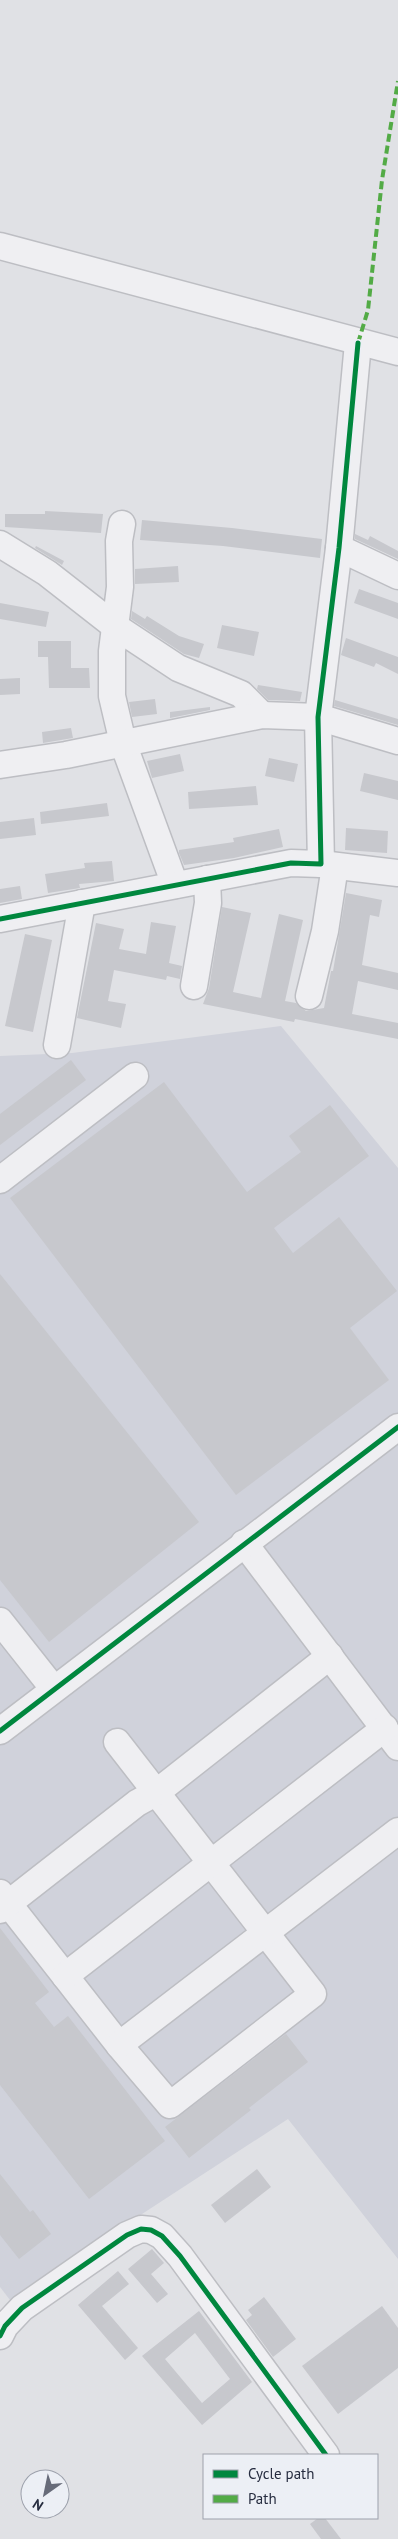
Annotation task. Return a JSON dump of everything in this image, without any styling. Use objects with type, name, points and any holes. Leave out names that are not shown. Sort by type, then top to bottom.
[{"type":"street","points":[[0,246],[358,343],[398,352]]},
{"type":"street","points":[[309,996],[325,931],[328,865],[318,717],[339,548],[358,343]]},
{"type":"street","points":[[122,524],[119,541],[120,587],[112,651],[112,696],[123,743],[175,885]]},
{"type":"street","points":[[0,544],[47,573],[116,627],[178,668],[241,694],[262,715]]},
{"type":"street","points":[[339,548],[398,576]]},
{"type":"street","points":[[0,765],[262,715],[318,717],[398,741]]},
{"type":"street","points":[[0,919],[291,863],[398,873]]},
{"type":"street","points":[[194,986],[208,903],[207,879]]},
{"type":"street","points":[[57,1045],[82,903]]},
{"type":"street","points":[[0,1180],[135,1076]]},
{"type":"street","points":[[0,1731],[53,1688],[398,1427]]},
{"type":"street","points":[[65,1976],[212,1862],[391,1738],[244,1543]]},
{"type":"street","points":[[0,1621],[53,1688]]},
{"type":"street","points":[[117,1742],[156,1792],[212,1862],[313,1994],[170,2105],[3,1902],[156,1792],[330,1656]]},
{"type":"street","points":[[119,2044],[398,1831]]},
{"type":"street","points":[[2,2327],[22,2308],[127,2235],[141,2229],[151,2230],[162,2236],[180,2256],[325,2454]]},
{"type":"shaded area","points":[[281,1026],[398,1168],[398,2259],[288,2119],[10,2300],[0,2287],[0,1056],[72,1053]]},
{"type":"building","points":[[45,511],[103,514],[101,533],[5,527],[5,514],[45,514]]},
{"type":"building","points":[[142,520],[322,539],[320,558],[223,546],[140,540]]},
{"type":"building","points":[[355,534],[368,540],[370,536],[398,551],[398,559],[355,539]]},
{"type":"building","points":[[36,546],[64,561],[62,565],[35,548]]},
{"type":"building","points":[[178,566],[179,582],[135,584],[135,569]]},
{"type":"building","points":[[359,589],[398,603],[398,619],[354,603]]},
{"type":"building","points":[[0,603],[49,612],[46,627],[0,619]]},
{"type":"building","points":[[132,611],[145,619],[147,616],[179,636],[204,644],[199,658],[184,654],[131,619]]},
{"type":"building","points":[[222,625],[259,632],[254,656],[217,648]]},
{"type":"building","points":[[346,638],[398,657],[398,674],[376,663],[374,667],[341,655]]},
{"type":"building","points":[[38,641],[71,641],[71,668],[89,668],[90,688],[49,688],[48,657],[38,657]]},
{"type":"building","points":[[20,678],[20,694],[0,695],[0,679]]},
{"type":"building","points":[[258,685],[302,692],[300,701],[268,700],[257,689]]},
{"type":"building","points":[[155,699],[157,714],[132,717],[129,702]]},
{"type":"building","points":[[335,700],[398,719],[398,725],[334,706]]},
{"type":"building","points":[[210,707],[210,710],[170,718],[170,712]]},
{"type":"building","points":[[71,728],[73,738],[43,743],[42,732]]},
{"type":"building","points":[[180,754],[184,771],[152,778],[147,761]]},
{"type":"building","points":[[269,758],[298,764],[294,782],[265,776]]},
{"type":"building","points":[[364,773],[398,781],[398,800],[360,791]]},
{"type":"building","points":[[256,786],[258,805],[189,809],[188,792]]},
{"type":"building","points":[[107,803],[109,816],[41,824],[40,812]]},
{"type":"building","points":[[34,818],[36,835],[0,839],[0,822]]},
{"type":"building","points":[[346,828],[388,831],[387,853],[345,850]]},
{"type":"building","points":[[279,829],[283,847],[234,858],[184,865],[179,853],[179,850],[234,842],[233,838]]},
{"type":"building","points":[[112,861],[114,881],[79,884],[80,888],[48,893],[45,874],[85,868],[84,863]]},
{"type":"building","points":[[20,886],[22,899],[0,903],[0,889]]},
{"type":"building","points":[[346,893],[382,900],[379,917],[370,915],[362,965],[398,973],[398,990],[358,981],[352,1014],[398,1023],[398,1039],[295,1019],[294,1022],[203,1004],[209,988],[222,907],[251,913],[233,992],[261,998],[279,914],[303,920],[285,1001],[296,1003],[306,1011],[324,1008],[331,971],[333,971]]},
{"type":"building","points":[[151,922],[176,926],[169,963],[182,966],[180,979],[167,976],[166,980],[114,970],[108,1001],[126,1004],[121,1028],[77,1018],[96,923],[124,929],[119,949],[146,954]]},
{"type":"building","points":[[25,934],[52,940],[33,1032],[5,1026]]},
{"type":"building","points":[[71,1060],[86,1080],[0,1145],[0,1114]]},
{"type":"building","points":[[164,1082],[247,1192],[301,1152],[289,1136],[330,1105],[369,1156],[274,1228],[293,1253],[339,1217],[397,1291],[350,1328],[389,1380],[236,1495],[10,1198]]},
{"type":"building","points":[[0,1274],[199,1522],[49,1642],[0,1580]]},
{"type":"building","points":[[0,1928],[49,1992],[35,2003],[54,2027],[68,2016],[165,2141],[89,2199],[0,2085]]},
{"type":"building","points":[[286,2034],[308,2062],[249,2108],[251,2110],[189,2158],[165,2127]]},
{"type":"building","points":[[257,2169],[271,2187],[225,2223],[211,2205]]},
{"type":"building","points":[[0,2174],[30,2212],[33,2210],[51,2234],[19,2259],[0,2235]]},
{"type":"building","points":[[152,2249],[164,2263],[151,2274],[168,2294],[157,2303],[128,2269]]},
{"type":"building","points":[[118,2271],[129,2284],[102,2306],[138,2348],[125,2360],[78,2305]]},
{"type":"building","points":[[264,2297],[296,2339],[273,2357],[246,2320],[252,2315],[248,2310]]},
{"type":"building","points":[[382,2306],[398,2328],[398,2368],[338,2414],[302,2366]]},
{"type":"building","points":[[199,2311],[252,2382],[202,2425],[142,2356]],"holes":[[[195,2333],[230,2379],[202,2403],[165,2359]]]},
{"type":"building","points":[[317,2519],[326,2519],[341,2539],[321,2539],[310,2524]]},
{"type":"marked path","points":[[358,343],[368,310],[382,180],[398,81]]},
{"type":"cycle path","points":[[0,919],[291,863],[321,864],[318,717],[339,548],[358,343]]},
{"type":"cycle path","points":[[0,1731],[398,1427]]},
{"type":"cycle path","points":[[0,2336],[5,2326],[22,2308],[127,2235],[141,2229],[151,2230],[162,2236],[180,2256],[325,2454]]}]
